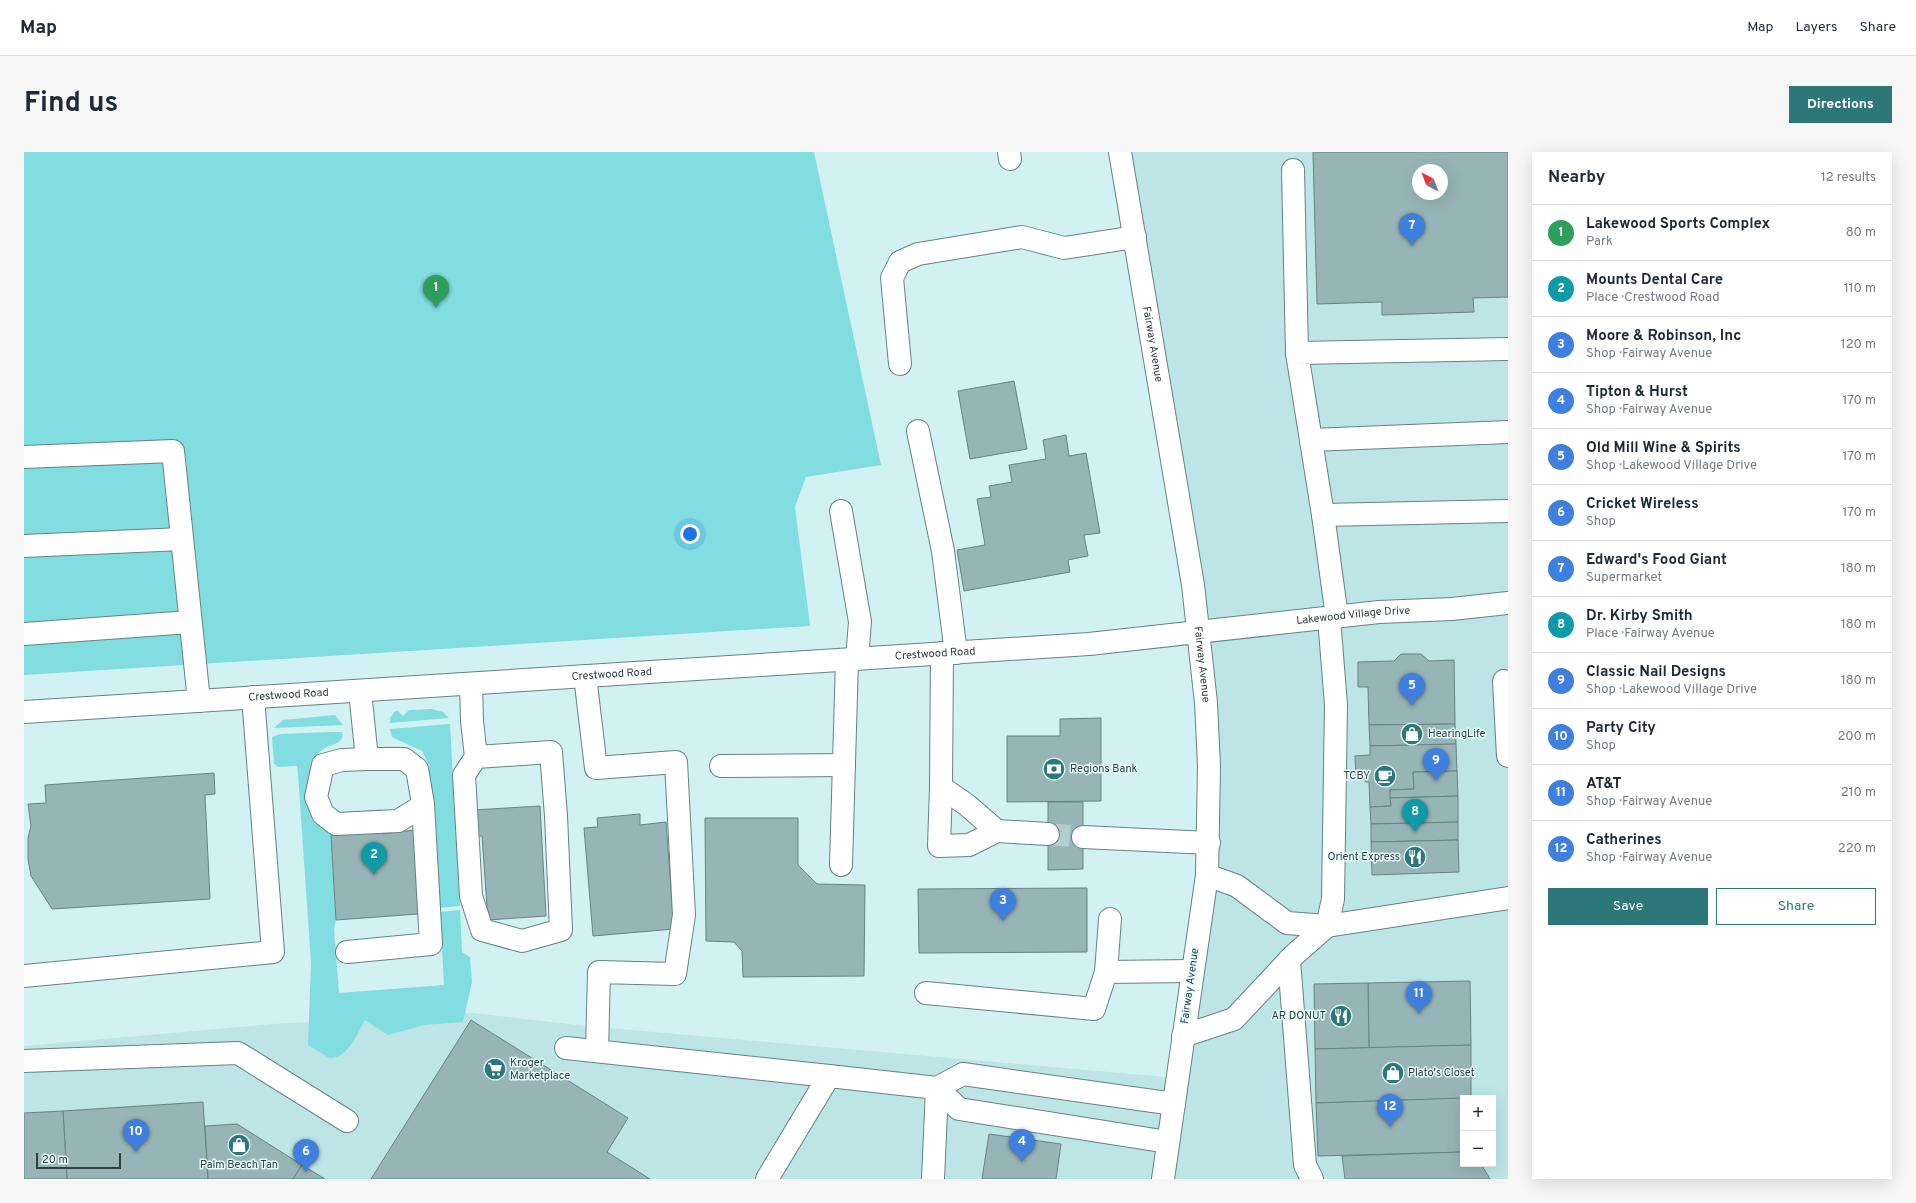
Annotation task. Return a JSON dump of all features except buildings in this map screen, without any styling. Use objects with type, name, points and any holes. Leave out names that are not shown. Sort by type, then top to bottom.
[{"type":"street","name":"Fairway Avenue","points":[[1120,152],[1193,585],[1206,703],[1209,766],[1209,843],[1207,875],[1163,1179]]},
{"type":"street","points":[[1183,1036],[1234,1019],[1289,960],[1327,926],[1333,899],[1336,705],[1333,617],[1322,515],[1296,353],[1293,170]]},
{"type":"street","points":[[900,364],[892,278],[900,262],[918,254],[1022,237],[1064,248],[1134,237]]},
{"type":"street","points":[[1296,353],[1508,349]]},
{"type":"street","points":[[918,431],[943,551],[949,653],[939,846],[969,845],[997,831],[1048,834]]},
{"type":"street","points":[[1311,440],[1508,432]]},
{"type":"street","points":[[24,457],[173,451],[199,701]]},
{"type":"street","points":[[841,511],[860,622],[852,660],[844,765],[841,865]]},
{"type":"street","points":[[1322,515],[1508,511]]},
{"type":"street","points":[[24,546],[182,539]]},
{"type":"street","name":"Lakewood Village Drive","points":[[1198,632],[1379,612],[1452,609],[1508,603]]},
{"type":"street","points":[[24,634],[190,622]]},
{"type":"street","name":"Crestwood Road","points":[[24,712],[1089,644],[1198,632]]},
{"type":"street","points":[[585,676],[596,768],[676,762],[684,915],[674,974],[599,972],[597,1051]]},
{"type":"street","points":[[1504,681],[1508,756]]},
{"type":"street","points":[[471,684],[472,721],[476,758],[464,774],[471,896],[482,930],[522,941],[561,930],[556,816],[551,752],[476,758]]},
{"type":"street","points":[[360,691],[367,760]]},
{"type":"street","points":[[24,976],[273,952],[253,697]]},
{"type":"street","points":[[347,952],[432,944],[423,804],[417,769],[404,759],[342,760],[323,765],[316,796],[323,814],[336,824],[398,821],[423,804]]},
{"type":"street","points":[[721,766],[844,765]]},
{"type":"street","points":[[941,787],[967,805],[997,831]]},
{"type":"street","points":[[1083,837],[1209,843]]},
{"type":"street","points":[[1207,875],[1237,886],[1287,922],[1327,926],[1508,898]]},
{"type":"street","points":[[926,993],[1094,1009],[1106,972],[1110,920]]},
{"type":"street","points":[[1289,960],[1305,1165],[1312,1179]]},
{"type":"street","points":[[1106,972],[1192,971]]},
{"type":"street","points":[[566,1048],[937,1088],[963,1074],[1174,1104]]},
{"type":"street","points":[[24,1061],[238,1053],[347,1121]]},
{"type":"street","points":[[767,1179],[829,1076]]},
{"type":"street","points":[[937,1088],[959,1109],[1168,1142]]},
{"type":"street","points":[[933,1179],[937,1088]]},
{"type":"shaded area","points":[[24,152],[814,152],[881,465],[806,477],[795,507],[810,626],[24,675]]},
{"type":"shaded area","points":[[1120,152],[1508,152],[1508,1179],[24,1179],[24,1046],[273,1024],[474,1013],[586,1026],[1177,1078],[1209,766]]},
{"type":"shaded area","points":[[432,709],[443,712],[449,718],[390,723],[390,718],[395,711],[398,711],[403,716],[409,710]]},
{"type":"shaded area","points":[[335,715],[343,725],[274,728],[283,720]]},
{"type":"shaded area","points":[[450,724],[460,906],[440,908],[429,765],[422,751],[392,737],[390,729]]},
{"type":"shaded area","points":[[342,732],[343,735],[338,742],[322,750],[311,765],[309,793],[314,812],[328,827],[331,835],[336,920],[334,929],[339,993],[444,985],[440,912],[460,910],[462,952],[470,957],[472,982],[463,1022],[424,1025],[388,1035],[365,1020],[347,1050],[336,1057],[329,1058],[308,1045],[311,963],[297,766],[278,767],[274,764],[272,737],[280,734]]},
{"type":"tunnel","points":[[1048,834],[1083,837]]},
{"type":"place","name":"Edward's Food Giant","points":[[1412,246]]},
{"type":"place","name":"Lakewood Sports Complex","points":[[436,308]]},
{"type":"place","name":"Old Mill Wine & Spirits","points":[[1412,706]]},
{"type":"place","name":"HearingLife","points":[[1412,734]]},
{"type":"place","name":"Regions Bank","points":[[1054,769]]},
{"type":"place","name":"TCBY","points":[[1385,776]]},
{"type":"place","name":"Classic Nail Designs","points":[[1436,781]]},
{"type":"place","name":"Dr. Kirby Smith","points":[[1415,832]]},
{"type":"place","name":"Orient Express","points":[[1415,857]]},
{"type":"place","name":"Mounts Dental Care","points":[[374,875]]},
{"type":"place","name":"Moore & Robinson, Inc","points":[[1003,921]]},
{"type":"place","name":"AT&T","points":[[1419,1014]]},
{"type":"place","name":"AR DONUT","points":[[1341,1016]]},
{"type":"place","name":"Kroger Marketplace","points":[[495,1069]]},
{"type":"place","name":"Plato's Closet","points":[[1393,1073]]},
{"type":"place","name":"Catherines","points":[[1390,1127]]},
{"type":"place","name":"Palm Beach Tan","points":[[239,1145]]},
{"type":"place","name":"Party City","points":[[136,1152]]},
{"type":"place","name":"Tipton & Hurst","points":[[1022,1162]]},
{"type":"place","name":"Cricket Wireless","points":[[306,1172]]}]
